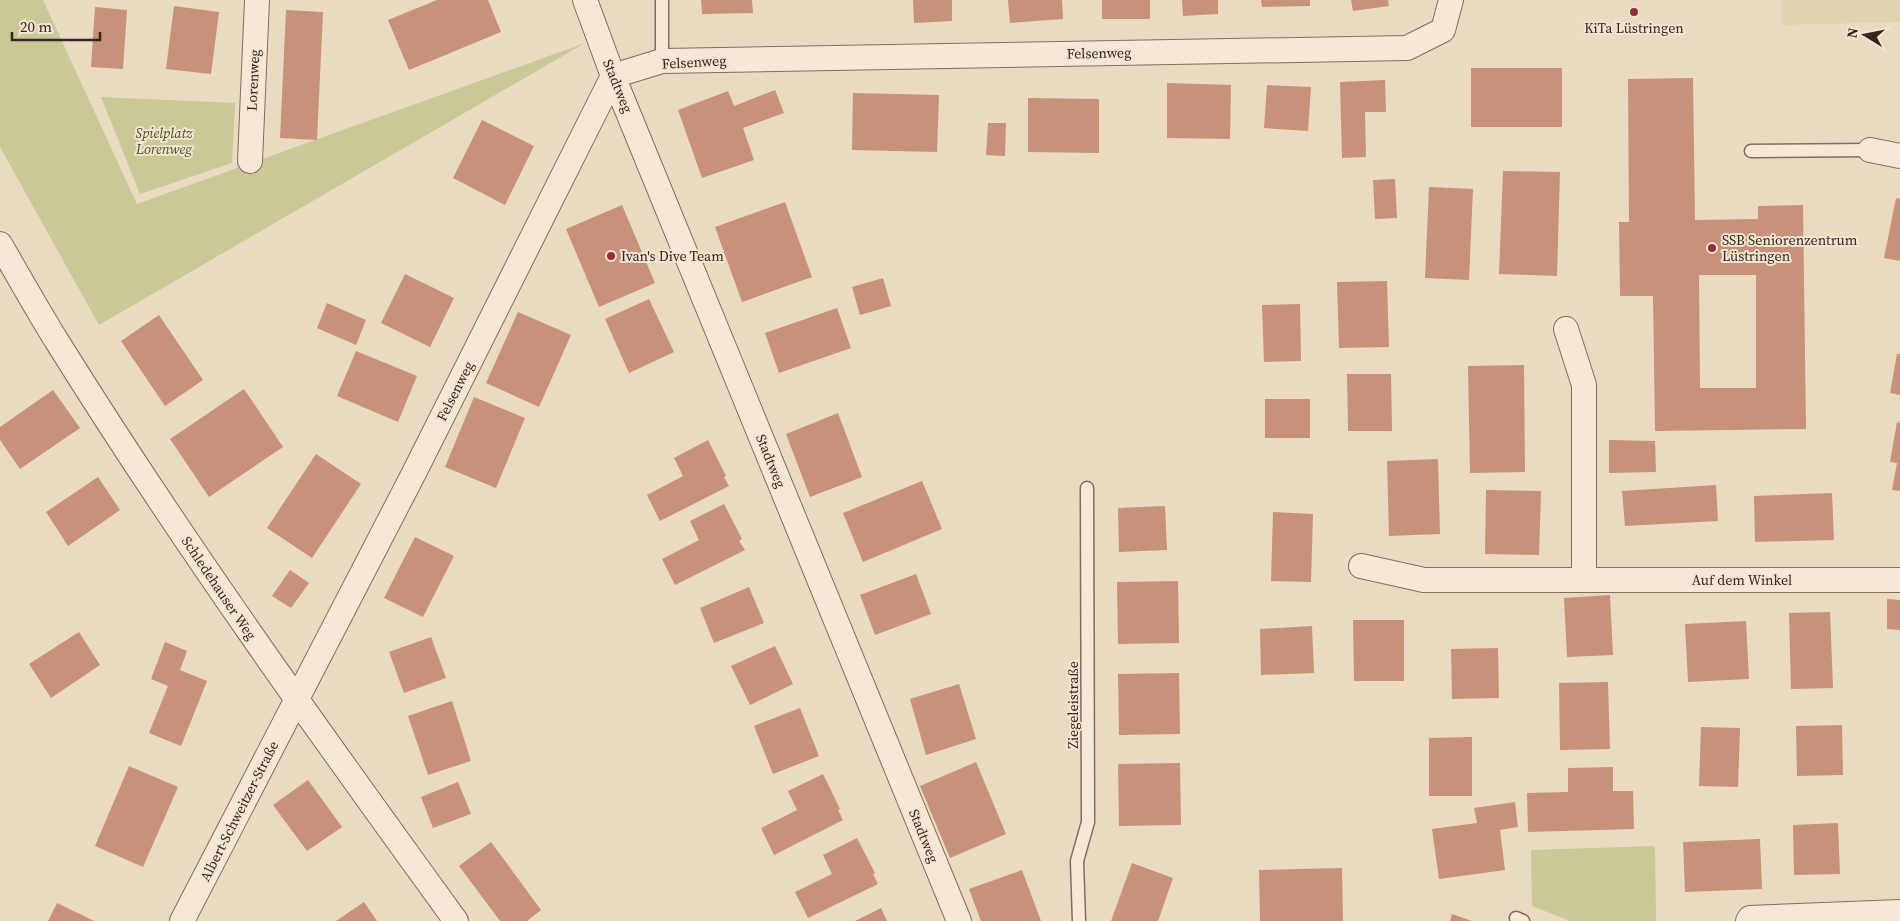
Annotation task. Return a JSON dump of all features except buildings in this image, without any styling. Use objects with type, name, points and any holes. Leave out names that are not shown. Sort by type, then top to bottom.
[{"type":"street","name":"Lorenweg","points":[[250,161],[257,0]]},
{"type":"street","name":"Stadtweg","points":[[585,0],[614,76],[959,921]]},
{"type":"street","name":"Felsenweg","points":[[297,701],[420,462],[614,76],[662,61],[1407,48],[1442,30],[1451,0]]},
{"type":"street","points":[[1870,150],[1900,156]]},
{"type":"street","name":"Schledehauser Weg","points":[[0,244],[57,341],[120,440],[297,701],[456,921]]},
{"type":"street","points":[[1566,330],[1584,385],[1584,580]]},
{"type":"street","name":"Auf dem Winkel","points":[[1361,566],[1424,580],[1900,580]]},
{"type":"street","name":"Albert-Schweitzer-Straße","points":[[182,921],[297,701]]},
{"type":"street","points":[[1748,921],[1750,918],[1900,912]]},
{"type":"lane","points":[[662,0],[662,61]]},
{"type":"lane","points":[[1751,151],[1870,150]]},
{"type":"lane","name":"Ziegeleistraße","points":[[1079,921],[1077,861],[1088,822],[1087,488]]},
{"type":"shaded area","points":[[1781,0],[1900,0],[1900,22],[1782,25]]},
{"type":"green space","points":[[0,0],[43,0],[137,204],[585,43],[99,325],[0,147]]},
{"type":"green space","name":"Spielplatz Lorenweg","points":[[101,97],[235,103],[232,163],[140,194]]},
{"type":"green space","points":[[1655,846],[1656,921],[1570,921],[1532,906],[1531,850]]},
{"type":"place","name":"KiTa Lüstringen","points":[[1634,12]]},
{"type":"place","name":"SSB Seniorenzentrum Lüstringen","points":[[1712,248]]},
{"type":"place","name":"Ivan's Dive Team","points":[[611,256]]}]
